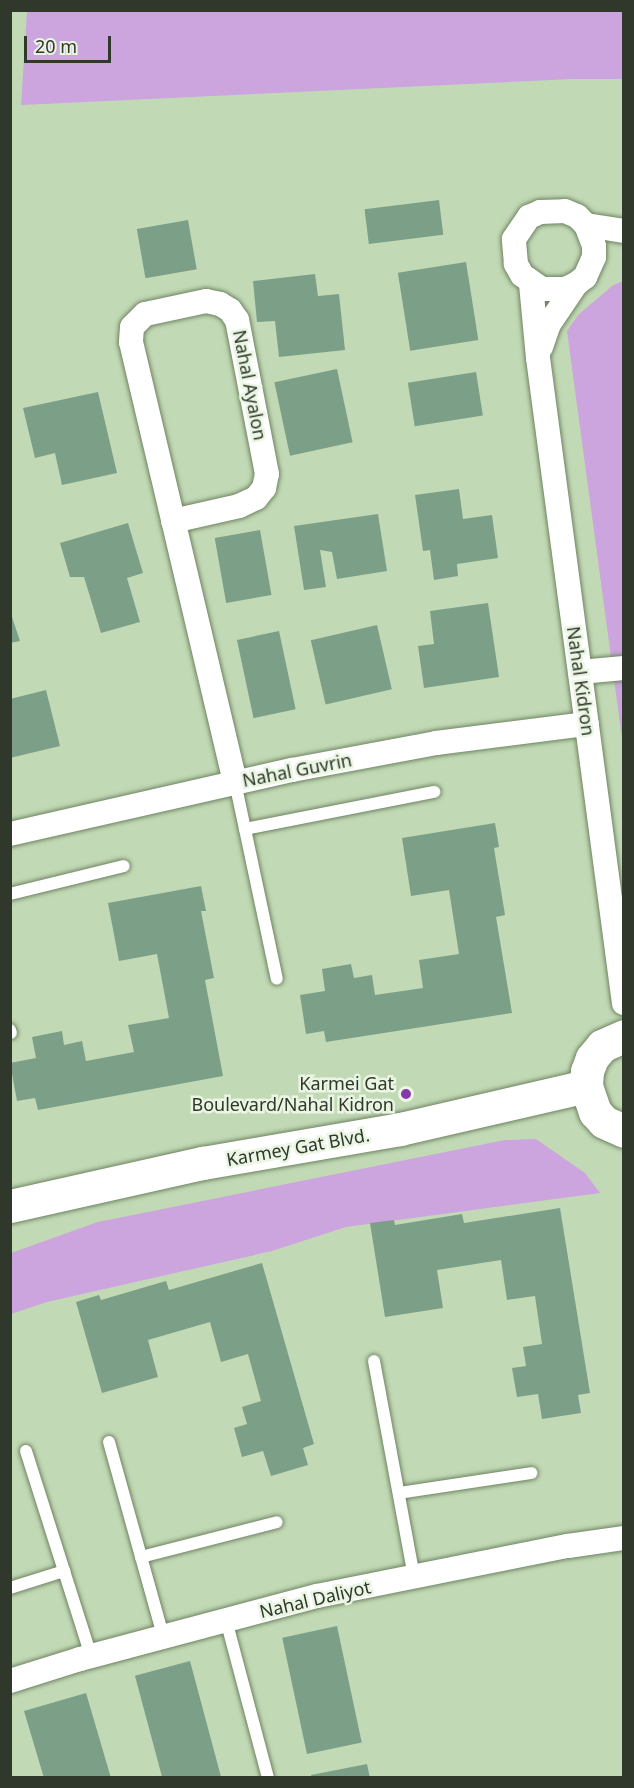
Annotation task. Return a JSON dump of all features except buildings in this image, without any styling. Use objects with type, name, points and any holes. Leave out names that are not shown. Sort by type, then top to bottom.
[{"type":"street","points":[[553,209],[565,211],[577,216],[586,225],[594,246],[594,257],[585,277],[576,284],[554,290],[531,284],[516,264],[513,251],[514,239],[529,218],[553,209]]},
{"type":"street","points":[[586,225],[624,231]]},
{"type":"street","points":[[594,257],[624,244]]},
{"type":"street","name":"Nahal Kidron","points":[[531,284],[538,358],[624,1003]]},
{"type":"street","name":"Nahal Kidron","points":[[538,358],[549,324],[576,284]]},
{"type":"street","name":"Nahal Ayalon","points":[[206,301],[220,304],[230,310],[237,320],[267,474],[264,488],[256,498],[239,506],[173,521],[131,342],[132,327],[145,314],[206,301]]},
{"type":"street","points":[[173,521],[235,782]]},
{"type":"street","points":[[580,672],[624,668]]},
{"type":"street","name":"Nahal Guvrin","points":[[10,834],[235,782],[436,743],[587,724]]},
{"type":"street","points":[[624,1036],[602,1046],[592,1058],[587,1071],[586,1086],[595,1112],[604,1122],[624,1131]]},
{"type":"street","name":"Karmey Gat Blvd.","points":[[10,1206],[203,1163],[400,1129],[586,1086]]},
{"type":"street","name":"Nahal Daliyot","points":[[10,1681],[163,1636],[317,1596],[624,1538]]},
{"type":"lane","points":[[235,782],[277,979]]},
{"type":"lane","points":[[245,829],[434,792]]},
{"type":"lane","points":[[10,894],[124,866]]},
{"type":"lane","points":[[374,1361],[414,1577]]},
{"type":"lane","points":[[109,1442],[163,1636]]},
{"type":"lane","points":[[26,1451],[91,1656]]},
{"type":"lane","points":[[399,1493],[532,1473]]},
{"type":"lane","points":[[141,1557],[277,1522]]},
{"type":"lane","points":[[10,1588],[64,1571]]},
{"type":"lane","points":[[226,1620],[268,1778]]},
{"type":"shaded area","points":[[27,11],[623,11],[623,79],[573,79],[21,105]]},
{"type":"shaded area","points":[[623,281],[623,746],[567,331],[579,314],[612,286]]},
{"type":"shaded area","points":[[536,1139],[585,1173],[600,1193],[346,1227],[272,1251],[47,1302],[11,1314],[11,1253],[98,1222],[505,1140]]},
{"type":"place","name":"Karmei Gat Boulevard/Nahal Kidron","points":[[406,1094]]}]
